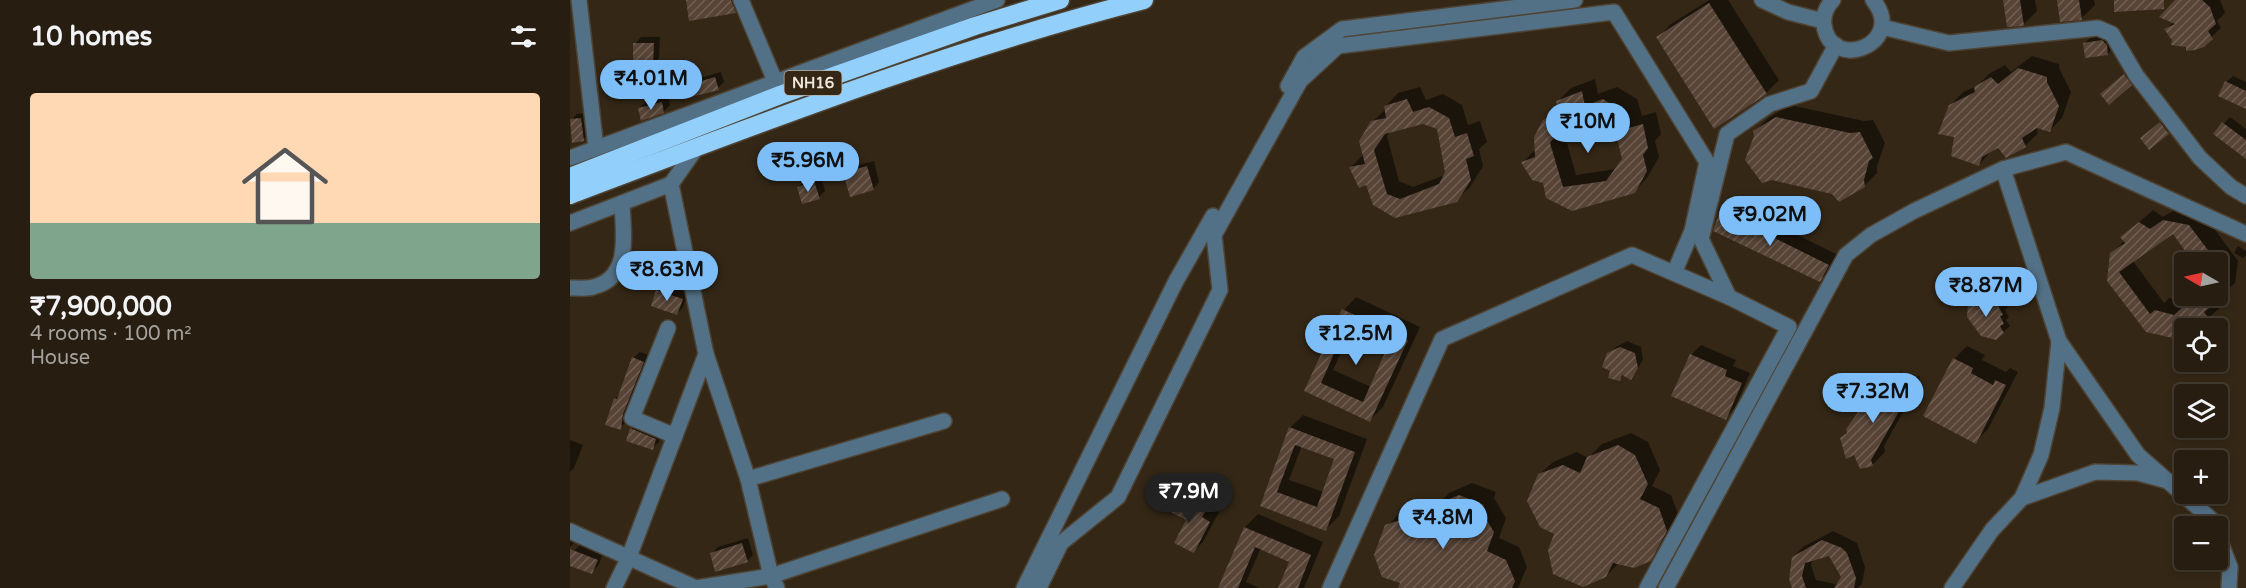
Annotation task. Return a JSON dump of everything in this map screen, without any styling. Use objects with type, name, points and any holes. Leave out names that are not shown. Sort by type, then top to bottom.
[{"type":"highway","name":"NH16","points":[[570,177],[780,95],[975,26],[1060,0]]},
{"type":"highway","name":"NH16","points":[[570,195],[876,82],[1086,15],[1144,0]]},
{"type":"street","points":[[579,0],[596,148]]},
{"type":"street","points":[[741,0],[775,81]]},
{"type":"street","points":[[570,158],[973,4],[996,0]]},
{"type":"street","points":[[1024,588],[1176,281],[1304,57],[1342,29],[1575,0]]},
{"type":"street","points":[[1762,0],[1788,12],[1823,21]]},
{"type":"street","points":[[1833,0],[1825,12],[1823,21],[1825,31],[1836,45],[1844,50],[1863,49],[1878,37],[1882,20],[1880,2]]},
{"type":"street","points":[[1038,588],[1061,543],[1118,497],[1220,290],[1214,235],[1300,81],[1338,46],[1614,12],[1707,162],[1692,231],[1674,273]]},
{"type":"street","points":[[1881,27],[1948,43],[2098,28],[2112,34],[2136,75],[2200,158],[2231,187],[2246,196]]},
{"type":"street","points":[[1729,297],[1701,239],[1727,134],[1770,104],[1810,91],[1836,45]]},
{"type":"street","points":[[570,223],[671,184],[697,147]]},
{"type":"street","points":[[1666,588],[1846,255],[1871,235],[1914,211],[2003,169],[2066,152],[2246,234]]},
{"type":"street","points":[[2003,169],[2059,340],[2138,455],[2208,516]]},
{"type":"street","points":[[671,184],[706,354],[748,479],[774,582]]},
{"type":"street","points":[[570,288],[594,287],[606,281],[618,270],[624,250],[622,203]]},
{"type":"street","points":[[1330,588],[1442,339],[1632,255],[1729,297],[1789,327],[1647,588]]},
{"type":"street","points":[[668,328],[632,418],[675,436]]},
{"type":"street","points":[[1952,588],[1992,531],[2022,498],[2042,455],[2052,408],[2059,340]]},
{"type":"street","points":[[614,588],[629,557],[706,354]]},
{"type":"street","points":[[748,479],[944,421]]},
{"type":"street","points":[[2022,498],[2095,472],[2138,473],[2167,480]]},
{"type":"street","points":[[570,531],[696,588],[774,582],[1002,499]]},
{"type":"street","points":[[2228,562],[2229,588]]},
{"type":"building","points":[[686,0],[731,0],[736,13],[689,21]]},
{"type":"building","points":[[2003,0],[2020,0],[2024,26],[2007,27]]},
{"type":"building","points":[[2057,0],[2079,0],[2082,20],[2060,22]]},
{"type":"building","points":[[2114,0],[2164,0],[2164,9],[2114,12]]},
{"type":"building","points":[[2175,0],[2202,0],[2210,7],[2216,24],[2208,31],[2213,39],[2204,47],[2186,51],[2186,47],[2171,45],[2172,40],[2164,29],[2175,24],[2159,17]]},
{"type":"building","points":[[1709,3],[1767,94],[1714,129],[1656,37]]},
{"type":"building","points":[[2102,40],[2107,45],[2108,55],[2085,58],[2083,43]]},
{"type":"building","points":[[633,43],[654,43],[653,66],[633,65]]},
{"type":"building","points":[[2018,68],[2047,77],[2047,82],[2059,106],[2050,132],[2037,128],[2022,138],[2026,147],[2006,158],[1998,148],[1982,157],[1979,166],[1951,156],[1954,137],[1938,134],[1949,105],[1975,92],[1974,87],[1991,77],[1998,84]]},
{"type":"building","points":[[2124,74],[2132,85],[2109,105],[2100,94]]},
{"type":"building","points":[[715,77],[719,90],[691,97],[688,85]]},
{"type":"building","points":[[2225,81],[2246,91],[2246,109],[2218,96]]},
{"type":"building","points":[[1582,91],[1585,106],[1603,99],[1624,112],[1629,128],[1643,124],[1648,148],[1643,155],[1647,171],[1635,193],[1572,211],[1546,198],[1543,183],[1532,180],[1521,162],[1535,157],[1534,137],[1543,120],[1558,112],[1556,101]],"holes":[[[1603,116],[1613,121],[1622,159],[1606,181],[1563,187],[1550,143],[1560,130]]]},
{"type":"building","points":[[1407,99],[1413,112],[1429,107],[1449,118],[1455,137],[1467,133],[1474,156],[1466,159],[1471,180],[1457,202],[1395,218],[1373,205],[1366,185],[1359,188],[1349,167],[1365,164],[1359,141],[1371,121],[1386,118],[1384,106]],"holes":[[[1423,124],[1437,129],[1445,172],[1439,184],[1400,199],[1387,194],[1374,150],[1385,134]]]},
{"type":"building","points":[[662,102],[664,113],[641,121],[638,108]]},
{"type":"building","points":[[1776,117],[1850,133],[1860,132],[1873,158],[1869,161],[1864,180],[1865,187],[1839,202],[1832,194],[1772,180],[1762,183],[1745,160],[1754,136],[1753,131]]},
{"type":"building","points":[[581,118],[584,141],[572,143],[570,119]]},
{"type":"building","points":[[2160,122],[2169,134],[2149,150],[2140,138]]},
{"type":"building","points":[[2222,122],[2246,140],[2246,159],[2213,134]]},
{"type":"building","points":[[867,166],[874,190],[850,197],[843,173]]},
{"type":"building","points":[[814,181],[820,199],[802,204],[797,187]]},
{"type":"building","points":[[1720,211],[1829,265],[1820,282],[1713,231]]},
{"type":"building","points":[[2163,220],[2189,225],[2209,252],[2186,252],[2173,234],[2119,272],[2150,314],[2155,310],[2174,315],[2184,306],[2212,306],[2204,312],[2208,318],[2174,318],[2173,338],[2146,332],[2107,281],[2110,253],[2125,243],[2120,237],[2139,222],[2150,229]]},
{"type":"building","points":[[656,290],[683,299],[677,315],[651,306]]},
{"type":"building","points":[[1983,294],[1993,306],[1997,304],[2003,315],[2000,316],[2004,324],[2000,326],[2004,333],[1996,340],[1981,336],[1967,317],[1968,304]]},
{"type":"building","points":[[1342,309],[1408,340],[1370,422],[1304,391]],"holes":[[[1345,329],[1387,348],[1363,402],[1321,383]]]},
{"type":"building","points":[[1620,347],[1635,353],[1638,368],[1631,380],[1622,375],[1620,381],[1608,378],[1610,371],[1602,367],[1607,353]]},
{"type":"building","points":[[1690,354],[1727,370],[1725,376],[1742,383],[1726,420],[1671,396]]},
{"type":"building","points":[[632,357],[644,362],[623,414],[621,430],[605,425]]},
{"type":"building","points":[[1953,358],[1973,368],[1971,373],[1993,385],[1995,380],[2006,385],[1976,444],[1923,416]]},
{"type":"building","points":[[1889,384],[1893,392],[1906,388],[1911,406],[1901,408],[1871,460],[1873,466],[1860,469],[1854,455],[1846,459],[1840,438],[1847,433],[1846,429],[1868,398],[1866,391]]},
{"type":"building","points":[[1289,427],[1355,452],[1326,531],[1260,506]],"holes":[[[1295,445],[1334,459],[1317,507],[1277,492]]]},
{"type":"building","points":[[630,428],[656,439],[653,450],[626,441]]},
{"type":"building","points":[[1618,445],[1635,455],[1648,484],[1640,499],[1659,508],[1667,531],[1651,561],[1634,568],[1613,563],[1606,577],[1583,587],[1553,574],[1548,550],[1554,534],[1540,527],[1527,501],[1538,474],[1563,465],[1580,473],[1587,457]]},
{"type":"building","points":[[1459,495],[1484,505],[1481,511],[1494,532],[1487,551],[1506,560],[1515,581],[1512,588],[1398,588],[1400,583],[1382,577],[1374,555],[1385,525],[1409,517],[1428,523],[1435,505]]},
{"type":"building","points":[[1174,496],[1205,512],[1202,517],[1210,522],[1194,553],[1174,543],[1186,520],[1167,510]]},
{"type":"building","points":[[1244,527],[1311,555],[1298,588],[1278,588],[1289,562],[1255,547],[1238,588],[1218,588]]},
{"type":"building","points":[[1822,540],[1842,548],[1847,553],[1856,578],[1854,588],[1834,588],[1841,577],[1829,556],[1805,563],[1802,576],[1806,588],[1792,588],[1789,579],[1792,557]]},
{"type":"building","points":[[742,543],[748,562],[715,572],[710,553]]},
{"type":"building","points":[[570,549],[598,560],[592,574],[570,566]]}]
